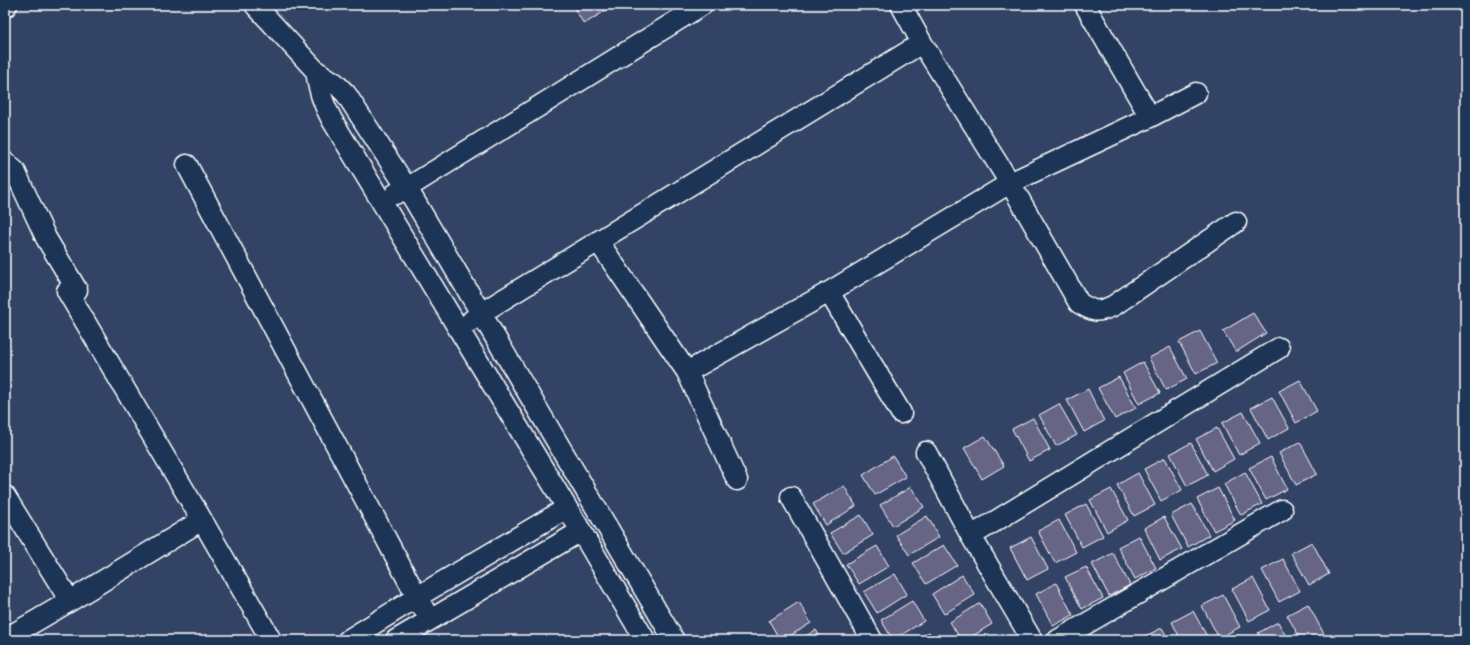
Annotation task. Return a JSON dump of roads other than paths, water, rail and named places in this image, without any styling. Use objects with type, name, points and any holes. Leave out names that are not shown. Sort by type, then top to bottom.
[{"type":"street","points":[[255,5],[316,71],[335,83],[346,94],[407,188],[674,640]]},
{"type":"street","points":[[381,201],[407,188],[702,5]]},
{"type":"street","points":[[901,5],[922,43],[1010,183],[1079,303],[1092,310],[1101,311],[1114,306],[1236,222]]},
{"type":"street","points":[[1085,5],[1150,117]]},
{"type":"street","points":[[460,330],[481,313],[922,43]]},
{"type":"street","points":[[316,71],[323,104],[645,640]]},
{"type":"street","points":[[687,372],[829,292],[1010,183],[1150,117],[1196,93]]},
{"type":"street","points":[[5,162],[15,171],[72,290],[271,640]]},
{"type":"street","points":[[187,165],[430,620]]},
{"type":"street","points":[[598,241],[687,372],[737,480]]},
{"type":"street","points":[[829,292],[901,413]]},
{"type":"street","points":[[971,536],[1279,348]]},
{"type":"street","points":[[926,452],[971,536],[1032,640]]},
{"type":"street","points":[[5,496],[70,601]]},
{"type":"street","points":[[791,497],[872,640]]},
{"type":"street","points":[[396,640],[430,620],[594,505]]},
{"type":"street","points":[[1058,640],[1282,510]]},
{"type":"street","points":[[348,640],[417,597],[573,519]]},
{"type":"street","points":[[5,640],[202,520]]}]
